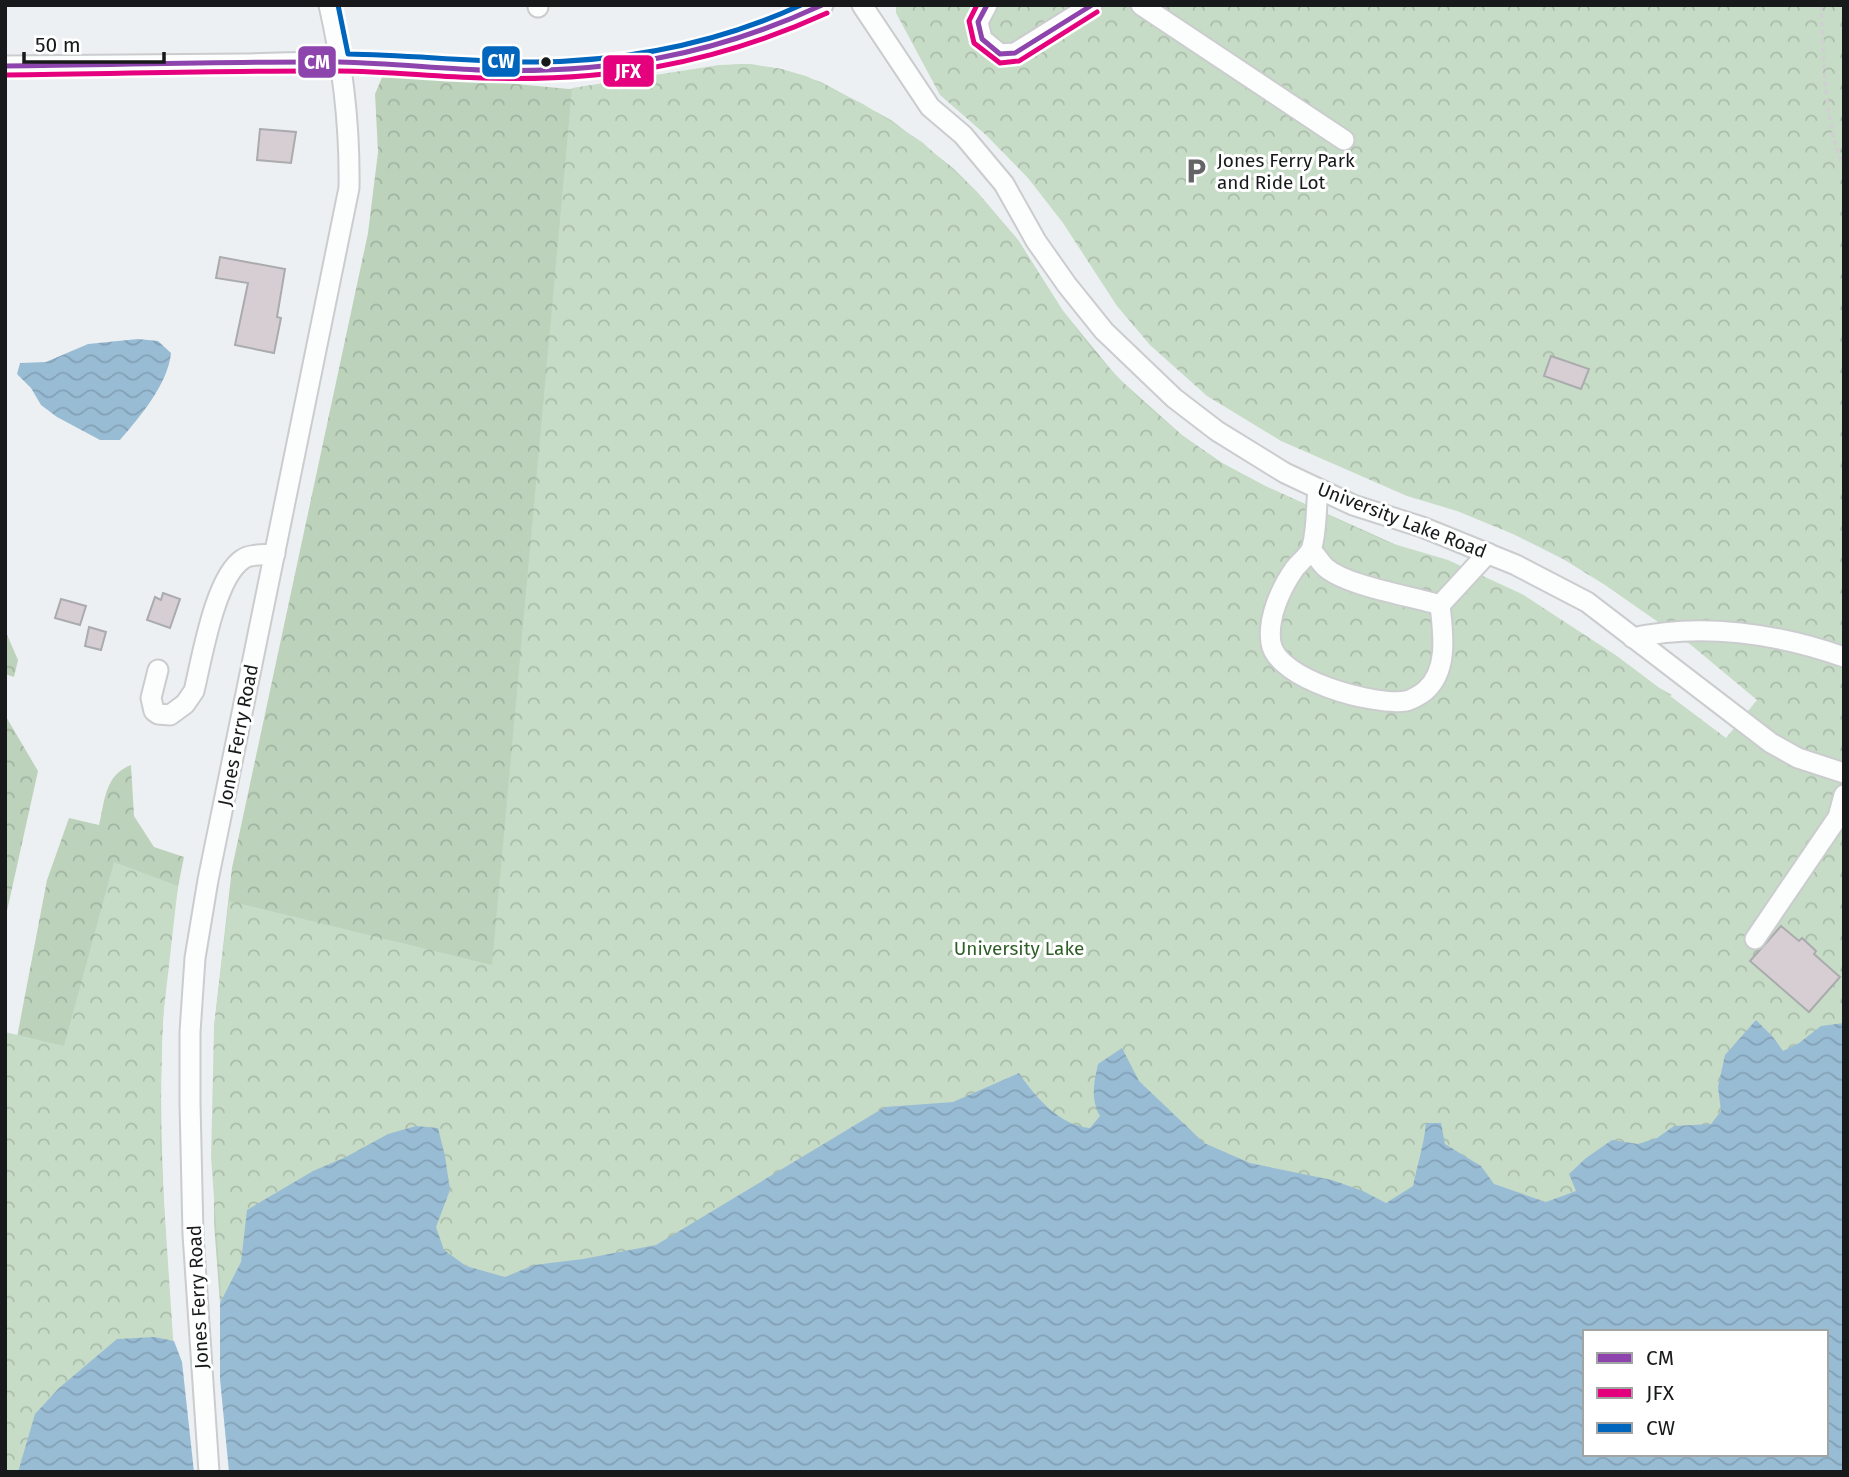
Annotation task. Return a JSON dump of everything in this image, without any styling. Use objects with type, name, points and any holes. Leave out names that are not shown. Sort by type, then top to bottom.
[{"type":"street","name":"Jones Ferry Road","points":[[209,1472],[193,1234],[190,1032],[195,958],[208,880],[348,188],[347,110],[329,5]]},
{"type":"street","points":[[5,66],[341,63],[498,70],[584,68],[639,63],[736,42],[792,21],[823,5]]},
{"type":"street","name":"University Lake Road","points":[[862,5],[930,107],[962,135],[1004,184],[1036,241],[1067,285],[1104,331],[1174,398],[1264,461],[1318,489],[1353,505],[1422,527],[1516,565],[1587,602],[1771,743],[1798,758],[1844,773]]},
{"type":"street","points":[[987,5],[978,22],[982,39],[1000,54],[1016,53],[1092,5]]},
{"type":"street","points":[[1141,5],[1344,140]]},
{"type":"street","points":[[1318,489],[1311,550],[1292,573],[1270,623],[1271,645],[1279,660],[1302,678],[1381,701],[1408,701],[1425,691],[1436,677],[1443,652],[1440,605],[1488,554]]},
{"type":"street","points":[[1311,550],[1327,568],[1352,580],[1440,605]]},
{"type":"street","points":[[158,670],[151,698],[154,711],[170,715],[186,704],[194,691],[218,596],[232,568],[245,557],[275,554]]},
{"type":"street","points":[[1633,638],[1672,632],[1715,631],[1776,640],[1844,657]]},
{"type":"street","points":[[1755,939],[1838,817],[1844,795]]},
{"type":"path","points":[[1821,5],[1827,93],[1835,148],[1844,168]]},
{"type":"green space","name":"University Lake","points":[[896,5],[1844,5],[1844,1472],[234,1472],[211,1157],[214,1027],[229,901],[492,965],[572,88],[719,65],[751,64],[806,76],[863,104],[922,142],[977,192],[1018,240],[1063,311],[1094,352],[1139,399],[1183,436],[1222,463],[1265,486],[1387,542],[1448,560],[1522,594],[1617,656],[1726,738],[1757,700],[1691,645],[1563,559],[1513,534],[1457,511],[1407,496],[1281,441],[1207,396],[1150,345],[1117,306],[1063,223],[1028,178],[986,135],[940,95],[896,13]]},
{"type":"green space","points":[[744,64],[781,69],[821,82],[891,120],[953,168],[1018,240],[1063,311],[1117,377],[1183,436],[1222,463],[1265,486],[1401,547],[1672,695],[241,1262],[220,1303],[214,1223],[214,1027],[232,868],[368,233],[378,152],[375,94],[383,75],[433,76],[569,89],[690,72],[714,66]]},
{"type":"green space","points":[[5,630],[18,660],[14,677],[5,674]]},
{"type":"green space","points":[[5,715],[38,771],[5,920]]},
{"type":"green space","points":[[131,765],[134,816],[154,847],[184,857],[173,916],[162,1035],[162,1153],[172,1332],[5,1472],[5,1100],[47,880],[69,818],[99,825],[111,782],[122,769]]},
{"type":"green space","points":[[114,862],[178,886],[162,1027],[160,1143],[182,1472],[5,1472],[5,1032],[64,1046]]},
{"type":"water","points":[[138,339],[158,341],[171,353],[169,365],[159,388],[144,411],[120,440],[100,440],[57,417],[41,405],[31,388],[17,374],[20,363],[46,362],[88,344]]},
{"type":"water","points":[[1756,1020],[1783,1051],[1799,1043],[1821,1026],[1844,1023],[1844,1472],[229,1472],[220,1379],[220,1303],[241,1262],[247,1210],[313,1171],[388,1134],[416,1126],[438,1128],[445,1156],[450,1190],[436,1227],[444,1250],[466,1266],[505,1277],[534,1265],[656,1245],[885,1107],[953,1102],[1019,1073],[1041,1101],[1058,1116],[1068,1122],[1090,1128],[1100,1116],[1094,1097],[1098,1064],[1122,1048],[1139,1081],[1204,1143],[1250,1163],[1332,1180],[1386,1203],[1413,1186],[1426,1123],[1441,1123],[1445,1144],[1481,1166],[1494,1184],[1546,1202],[1576,1191],[1569,1174],[1612,1140],[1638,1144],[1657,1138],[1674,1126],[1711,1124],[1721,1111],[1718,1087],[1725,1055]]},
{"type":"water","points":[[155,1337],[174,1341],[182,1362],[194,1472],[18,1472],[35,1414],[59,1388],[117,1339]]},
{"type":"building","points":[[260,129],[296,132],[291,163],[257,160]]},
{"type":"building","points":[[220,257],[285,269],[277,317],[281,318],[274,353],[235,345],[248,283],[216,278]]},
{"type":"building","points":[[1551,356],[1589,369],[1581,389],[1544,376]]},
{"type":"building","points":[[163,593],[180,599],[170,628],[147,620],[155,597],[161,600]]},
{"type":"building","points":[[61,599],[86,606],[80,625],[55,618]]},
{"type":"building","points":[[89,627],[106,632],[101,650],[85,646]]},
{"type":"building","points":[[1781,926],[1799,941],[1802,938],[1816,951],[1814,954],[1840,977],[1809,1012],[1750,961]]},
{"type":"transit line","name":"CW","points":[[338,5],[348,54],[536,62],[604,58],[672,47],[737,30],[801,5]]},
{"type":"transit line","name":"CM","points":[[5,66],[339,62],[482,70],[571,69],[614,65],[698,49],[739,38],[822,5]]},
{"type":"transit line","name":"JFX","points":[[977,5],[969,21],[974,43],[1000,63],[1019,61],[1097,12]]},
{"type":"transit line","name":"CM","points":[[987,5],[978,22],[982,39],[1000,54],[1015,53],[1092,5]]},
{"type":"transit line","name":"JFX","points":[[5,75],[357,71],[482,78],[572,77],[616,73],[700,57],[742,46],[827,13]]},
{"type":"place","name":"Jones Ferry Park and Ride Lot","points":[[1196,171]]}]
